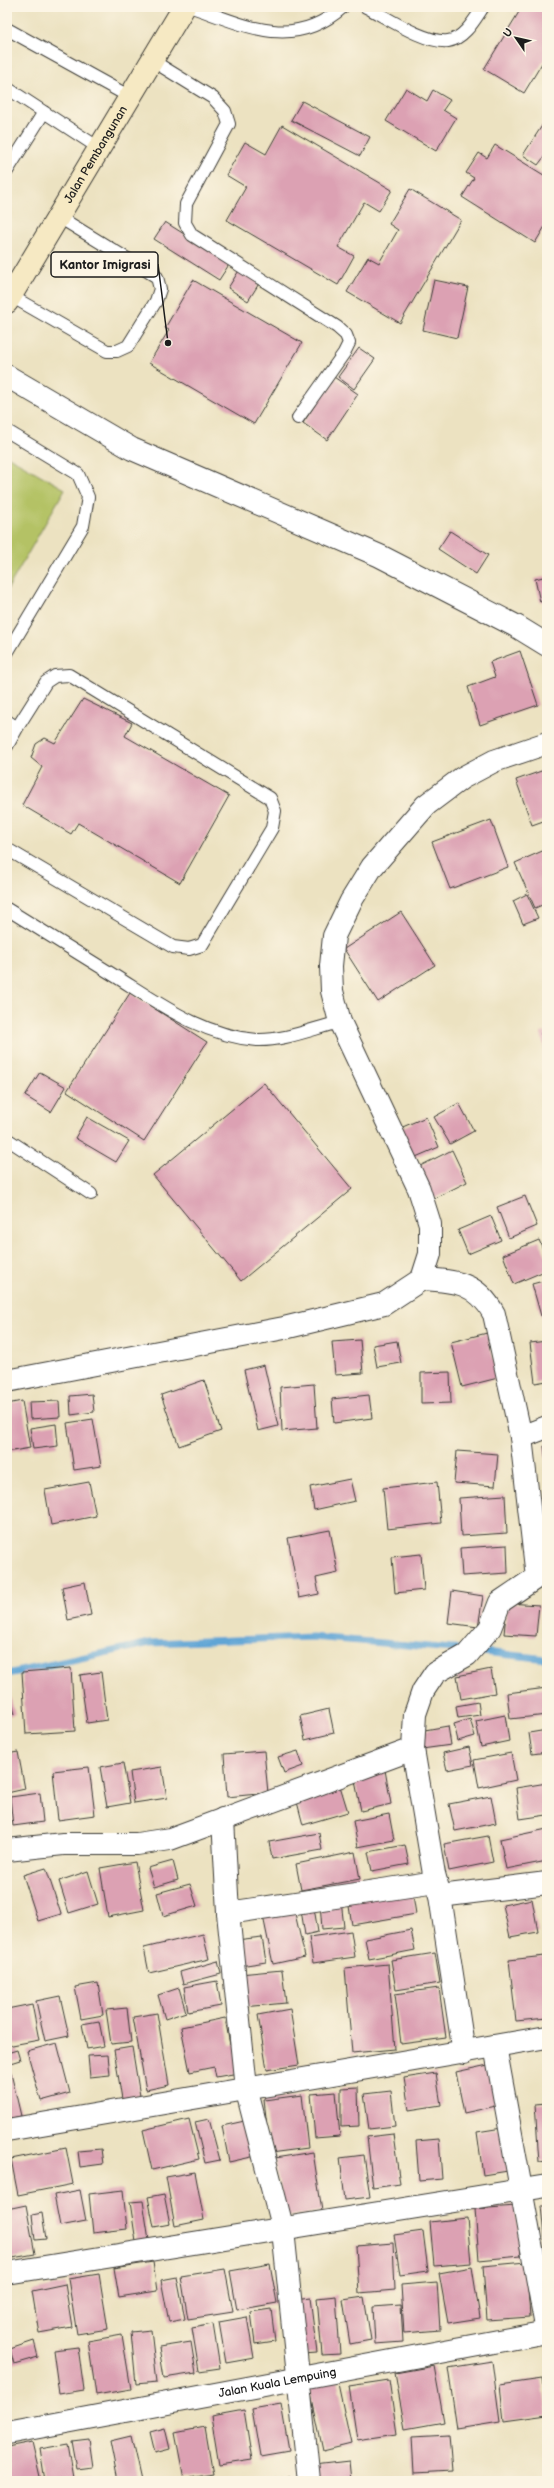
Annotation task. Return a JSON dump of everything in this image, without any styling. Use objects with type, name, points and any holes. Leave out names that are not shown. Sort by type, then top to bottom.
[{"type":"main road","name":"Jalan Pembangunan","points":[[9,299],[99,148],[132,98],[184,7]]},
{"type":"street","points":[[7,376],[132,449],[380,556],[516,626],[547,645]]},
{"type":"street","points":[[422,1279],[430,1254],[430,1224],[419,1189],[340,1022],[332,985],[331,966],[334,936],[351,901],[372,867],[426,805],[462,778],[494,761],[547,743]]},
{"type":"street","points":[[7,1381],[291,1327],[384,1304],[422,1279],[454,1281],[470,1287],[486,1299],[494,1314],[521,1438],[542,1580],[500,1602],[490,1628],[467,1655],[435,1673],[423,1690],[415,1714],[413,1749],[438,1889],[464,2053]]},
{"type":"street","points":[[521,1438],[547,1427]]},
{"type":"street","points":[[7,1850],[63,1844],[137,1844],[170,1839],[413,1749]]},
{"type":"street","points":[[223,1819],[228,1913],[246,2088],[283,2230],[300,2378],[309,2481]]},
{"type":"street","points":[[228,1913],[438,1889],[547,1883]]},
{"type":"street","points":[[7,2130],[246,2088],[464,2053],[547,2037]]},
{"type":"street","points":[[495,2046],[520,2191],[547,2332]]},
{"type":"street","points":[[7,2273],[283,2230],[547,2186]]},
{"type":"street","name":"Jalan Kuala Lempuing","points":[[7,2433],[547,2332]]},
{"type":"lane","points":[[192,7],[256,29],[283,33],[308,29],[328,20],[344,7]]},
{"type":"lane","points":[[366,7],[429,39],[449,41],[466,31],[483,7]]},
{"type":"lane","points":[[7,29],[132,98]]},
{"type":"lane","points":[[153,61],[213,98],[225,110],[229,124],[186,204],[185,223],[192,235],[337,327],[346,335],[349,342],[344,353],[298,418]]},
{"type":"lane","points":[[7,88],[99,148]]},
{"type":"lane","points":[[7,171],[44,112]]},
{"type":"lane","points":[[9,299],[107,350],[117,351],[128,346],[156,301],[160,289],[157,277],[59,217]]},
{"type":"lane","points":[[7,431],[78,474],[88,497],[83,526],[7,653]]},
{"type":"lane","points":[[7,746],[46,682],[55,676],[69,675],[270,798],[275,811],[272,828],[202,945],[189,949],[173,947],[7,849]]},
{"type":"lane","points":[[7,721],[17,728]]},
{"type":"lane","points":[[7,909],[200,1027],[228,1036],[259,1040],[283,1037],[340,1022]]},
{"type":"lane","points":[[7,1139],[91,1194]]},
{"type":"green space","points":[[7,456],[65,489],[7,590]]},
{"type":"building","points":[[522,7],[542,7],[547,10],[547,55],[524,93],[484,69]]},
{"type":"building","points":[[406,88],[427,101],[433,90],[450,100],[443,110],[456,118],[436,151],[386,121]]},
{"type":"building","points":[[302,101],[370,137],[360,156],[291,120]]},
{"type":"building","points":[[547,118],[547,153],[538,165],[523,155]]},
{"type":"building","points":[[282,125],[392,190],[379,211],[364,202],[338,247],[354,256],[338,285],[227,220],[246,187],[226,175],[245,142],[266,154]]},
{"type":"building","points":[[495,145],[547,177],[547,223],[535,243],[462,197],[474,178],[466,173],[479,153],[487,158]]},
{"type":"building","points":[[410,189],[461,220],[400,323],[347,292],[368,257],[379,263],[398,230],[389,224]]},
{"type":"building","points":[[165,222],[230,263],[219,280],[154,239]]},
{"type":"building","points":[[240,269],[260,282],[248,301],[228,288]]},
{"type":"building","points":[[193,280],[302,343],[254,424],[149,363],[169,330],[165,328]]},
{"type":"building","points":[[434,280],[468,287],[457,338],[423,330]]},
{"type":"building","points":[[359,348],[375,359],[354,389],[338,377]]},
{"type":"building","points":[[334,377],[358,394],[327,440],[303,423],[315,405],[311,402],[326,382],[330,384]]},
{"type":"building","points":[[450,531],[488,555],[476,574],[438,549]]},
{"type":"building","points":[[547,576],[547,600],[540,602],[535,579]]},
{"type":"building","points":[[520,651],[538,705],[480,725],[468,687],[495,677],[490,662]]},
{"type":"building","points":[[83,699],[132,723],[125,736],[229,796],[180,883],[78,823],[71,834],[22,805],[42,767],[31,758],[36,744],[45,738],[55,743]]},
{"type":"building","points":[[547,769],[547,824],[546,820],[532,825],[516,780]]},
{"type":"building","points":[[491,820],[508,867],[450,889],[432,842]]},
{"type":"building","points":[[547,849],[547,903],[535,908],[515,863]]},
{"type":"building","points":[[527,894],[538,918],[523,924],[513,901]]},
{"type":"building","points":[[401,912],[435,965],[378,1002],[344,949]]},
{"type":"building","points":[[130,993],[207,1042],[144,1141],[67,1091]]},
{"type":"building","points":[[547,1032],[547,1057],[546,1057],[541,1033]]},
{"type":"building","points":[[40,1072],[66,1087],[51,1112],[25,1096]]},
{"type":"building","points":[[264,1083],[352,1189],[241,1281],[153,1175]]},
{"type":"building","points":[[459,1103],[474,1131],[450,1144],[434,1117]]},
{"type":"building","points":[[87,1117],[129,1141],[116,1162],[75,1138]]},
{"type":"building","points":[[426,1117],[439,1147],[411,1159],[398,1129]]},
{"type":"building","points":[[452,1150],[467,1182],[431,1200],[416,1168]]},
{"type":"building","points":[[525,1196],[537,1226],[509,1238],[497,1207]]},
{"type":"building","points":[[491,1216],[501,1240],[468,1254],[458,1230]]},
{"type":"building","points":[[539,1240],[547,1258],[547,1270],[514,1284],[503,1255]]},
{"type":"building","points":[[547,1280],[547,1314],[541,1316],[532,1284]]},
{"type":"building","points":[[487,1333],[498,1378],[462,1387],[451,1342]]},
{"type":"building","points":[[360,1340],[363,1373],[335,1375],[332,1342]]},
{"type":"building","points":[[397,1341],[401,1363],[377,1367],[373,1345]]},
{"type":"building","points":[[547,1341],[547,1381],[535,1383],[530,1343]]},
{"type":"building","points":[[264,1365],[278,1426],[258,1431],[244,1370]]},
{"type":"building","points":[[450,1372],[451,1403],[421,1404],[421,1373]]},
{"type":"building","points":[[204,1380],[221,1431],[179,1446],[161,1395]]},
{"type":"building","points":[[314,1384],[317,1428],[282,1431],[280,1387]]},
{"type":"building","points":[[92,1394],[94,1412],[71,1415],[70,1396]]},
{"type":"building","points":[[369,1395],[372,1418],[334,1423],[332,1399]]},
{"type":"building","points":[[22,1401],[30,1448],[7,1452],[7,1404]]},
{"type":"building","points":[[59,1401],[60,1417],[30,1419],[29,1402]]},
{"type":"building","points":[[93,1419],[101,1466],[74,1470],[67,1423]]},
{"type":"building","points":[[56,1424],[58,1446],[33,1449],[30,1428]]},
{"type":"building","points":[[544,1446],[547,1446],[547,1461],[546,1461]]},
{"type":"building","points":[[457,1451],[498,1454],[495,1486],[454,1483]]},
{"type":"building","points":[[350,1479],[355,1501],[314,1510],[310,1487]]},
{"type":"building","points":[[89,1482],[96,1516],[51,1525],[45,1490]]},
{"type":"building","points":[[437,1482],[441,1523],[387,1529],[383,1488]]},
{"type":"building","points":[[505,1495],[507,1533],[461,1536],[459,1498]]},
{"type":"building","points":[[330,1530],[338,1573],[316,1578],[319,1594],[299,1598],[288,1538]]},
{"type":"building","points":[[507,1545],[508,1573],[462,1576],[460,1548]]},
{"type":"building","points":[[421,1554],[424,1590],[395,1593],[392,1557]]},
{"type":"building","points":[[85,1582],[91,1615],[68,1620],[62,1587]]},
{"type":"building","points":[[452,1591],[483,1596],[478,1627],[448,1623]]},
{"type":"building","points":[[507,1603],[539,1605],[536,1636],[504,1634]]},
{"type":"building","points":[[71,1668],[75,1731],[26,1734],[22,1672]]},
{"type":"building","points":[[491,1669],[495,1693],[461,1699],[457,1676]]},
{"type":"building","points":[[101,1672],[107,1720],[87,1723],[80,1675]]},
{"type":"building","points":[[7,1687],[15,1714],[7,1716]]},
{"type":"building","points":[[547,1688],[547,1715],[510,1719],[507,1693]]},
{"type":"building","points":[[478,1702],[480,1715],[458,1718],[456,1706]]},
{"type":"building","points":[[329,1709],[334,1733],[305,1740],[300,1716]]},
{"type":"building","points":[[505,1715],[509,1741],[481,1747],[476,1721]]},
{"type":"building","points":[[470,1719],[475,1736],[458,1741],[454,1724]]},
{"type":"building","points":[[448,1726],[451,1745],[422,1749],[419,1731]]},
{"type":"building","points":[[547,1730],[547,1752],[532,1754],[529,1733]]},
{"type":"building","points":[[469,1747],[473,1765],[447,1770],[443,1753]]},
{"type":"building","points":[[264,1751],[268,1793],[227,1797],[224,1754]]},
{"type":"building","points":[[298,1751],[303,1766],[284,1773],[278,1757]]},
{"type":"building","points":[[18,1752],[25,1789],[7,1793],[7,1754]]},
{"type":"building","points":[[511,1753],[516,1780],[479,1788],[474,1760]]},
{"type":"building","points":[[123,1763],[130,1803],[107,1807],[100,1767]]},
{"type":"building","points":[[89,1767],[95,1815],[58,1820],[53,1771]]},
{"type":"building","points":[[162,1767],[167,1798],[134,1803],[130,1772]]},
{"type":"building","points":[[385,1770],[391,1804],[361,1811],[354,1776]]},
{"type":"building","points":[[547,1783],[547,1815],[520,1819],[516,1788]]},
{"type":"building","points":[[340,1786],[348,1812],[303,1825],[296,1798]]},
{"type":"building","points":[[40,1793],[43,1822],[13,1826],[10,1797]]},
{"type":"building","points":[[491,1796],[496,1823],[455,1831],[449,1804]]},
{"type":"building","points":[[389,1814],[394,1840],[358,1847],[353,1821]]},
{"type":"building","points":[[547,1829],[547,1861],[506,1869],[500,1839]]},
{"type":"building","points":[[319,1833],[322,1850],[272,1859],[269,1842]]},
{"type":"building","points":[[488,1836],[493,1862],[449,1871],[444,1844]]},
{"type":"building","points":[[405,1845],[409,1864],[372,1871],[368,1852]]},
{"type":"building","points":[[355,1852],[360,1879],[301,1890],[296,1864]]},
{"type":"building","points":[[173,1861],[178,1880],[154,1887],[148,1868]]},
{"type":"building","points":[[135,1862],[144,1910],[108,1917],[100,1868]]},
{"type":"building","points":[[46,1868],[61,1914],[38,1921],[23,1875]]},
{"type":"building","points":[[88,1871],[98,1904],[69,1913],[59,1881]]},
{"type":"building","points":[[190,1884],[197,1906],[163,1916],[157,1893]]},
{"type":"building","points":[[412,1889],[416,1914],[352,1925],[348,1900]]},
{"type":"building","points":[[532,1899],[538,1932],[510,1937],[503,1905]]},
{"type":"building","points":[[341,1901],[344,1927],[322,1929],[320,1903]]},
{"type":"building","points":[[314,1908],[318,1932],[305,1935],[301,1910]]},
{"type":"building","points":[[294,1909],[305,1957],[273,1964],[263,1916]]},
{"type":"building","points":[[411,1930],[415,1950],[369,1959],[365,1939]]},
{"type":"building","points":[[351,1931],[355,1957],[313,1963],[309,1937]]},
{"type":"building","points":[[203,1934],[209,1959],[149,1973],[144,1948]]},
{"type":"building","points":[[262,1937],[266,1962],[240,1966],[236,1940]]},
{"type":"building","points":[[435,1953],[440,1983],[396,1990],[391,1960]]},
{"type":"building","points":[[545,1956],[547,2018],[516,2021],[509,1960]]},
{"type":"building","points":[[218,1961],[221,1974],[183,1984],[180,1972]]},
{"type":"building","points":[[388,1964],[395,2049],[352,2053],[345,1968]]},
{"type":"building","points":[[282,1970],[286,2003],[244,2007],[240,1974]]},
{"type":"building","points":[[217,1981],[221,2006],[188,2012],[184,1987]]},
{"type":"building","points":[[98,1983],[103,2015],[81,2019],[75,1987]]},
{"type":"building","points":[[179,1988],[186,2012],[165,2019],[158,1995]]},
{"type":"building","points":[[439,1988],[446,2038],[401,2044],[395,1994]]},
{"type":"building","points":[[60,1996],[69,2036],[45,2041],[36,2001]]},
{"type":"building","points":[[32,2004],[39,2040],[7,2046],[7,2009]]},
{"type":"building","points":[[127,2008],[131,2042],[111,2044],[106,2010]]},
{"type":"building","points":[[290,2009],[299,2065],[267,2070],[258,2015]]},
{"type":"building","points":[[157,2013],[169,2085],[146,2090],[133,2017]]},
{"type":"building","points":[[225,2018],[230,2045],[238,2044],[244,2072],[216,2077],[214,2067],[190,2072],[181,2027]]},
{"type":"building","points":[[99,2021],[104,2046],[87,2049],[82,2024]]},
{"type":"building","points":[[57,2043],[70,2093],[41,2101],[27,2051]]},
{"type":"building","points":[[132,2047],[140,2096],[122,2099],[114,2050]]},
{"type":"building","points":[[17,2050],[20,2060],[7,2064],[7,2053]]},
{"type":"building","points":[[108,2055],[110,2075],[90,2077],[88,2056]]},
{"type":"building","points":[[488,2065],[496,2106],[464,2113],[456,2072]]},
{"type":"building","points":[[7,2069],[10,2069],[21,2116],[7,2119]]},
{"type":"building","points":[[436,2073],[441,2105],[409,2110],[404,2078]]},
{"type":"building","points":[[358,2087],[359,2126],[341,2127],[341,2088]]},
{"type":"building","points":[[391,2091],[395,2126],[369,2129],[364,2094]]},
{"type":"building","points":[[336,2092],[340,2136],[315,2138],[311,2094]]},
{"type":"building","points":[[302,2095],[308,2148],[270,2153],[264,2100]]},
{"type":"building","points":[[547,2103],[547,2161],[539,2162],[535,2104]]},
{"type":"building","points":[[189,2119],[199,2159],[152,2170],[143,2130]]},
{"type":"building","points":[[209,2119],[220,2160],[205,2163],[195,2122]]},
{"type":"building","points":[[249,2120],[256,2156],[229,2162],[222,2126]]},
{"type":"building","points":[[502,2128],[508,2171],[483,2175],[477,2132]]},
{"type":"building","points":[[393,2134],[400,2184],[373,2188],[367,2137]]},
{"type":"building","points":[[439,2139],[442,2179],[419,2181],[416,2141]]},
{"type":"building","points":[[66,2148],[73,2184],[18,2195],[11,2159]]},
{"type":"building","points":[[101,2149],[103,2164],[80,2167],[78,2151]]},
{"type":"building","points":[[313,2152],[322,2211],[284,2217],[275,2158]]},
{"type":"building","points":[[364,2155],[370,2197],[345,2200],[340,2158]]},
{"type":"building","points":[[195,2172],[204,2220],[175,2226],[166,2177]]},
{"type":"building","points":[[80,2190],[86,2221],[60,2226],[54,2195]]},
{"type":"building","points":[[123,2190],[127,2229],[93,2233],[89,2194]]},
{"type":"building","points":[[164,2194],[170,2224],[154,2227],[148,2197]]},
{"type":"building","points":[[143,2201],[149,2240],[136,2242],[130,2202]]},
{"type":"building","points":[[26,2205],[35,2254],[7,2259],[7,2209]]},
{"type":"building","points":[[516,2206],[521,2256],[479,2260],[475,2209]]},
{"type":"building","points":[[541,2206],[547,2206],[547,2246],[545,2246]]},
{"type":"building","points":[[42,2213],[46,2239],[35,2240],[32,2215]]},
{"type":"building","points":[[467,2218],[471,2263],[434,2266],[430,2222]]},
{"type":"building","points":[[423,2231],[428,2271],[400,2275],[394,2235]]},
{"type":"building","points":[[393,2243],[395,2290],[359,2293],[356,2246]]},
{"type":"building","points":[[153,2262],[157,2291],[119,2297],[114,2268]]},
{"type":"building","points":[[526,2262],[530,2317],[487,2320],[483,2266]]},
{"type":"building","points":[[270,2264],[277,2303],[237,2310],[230,2271]]},
{"type":"building","points":[[472,2267],[480,2318],[448,2323],[439,2273]]},
{"type":"building","points":[[225,2269],[233,2312],[188,2319],[181,2276]]},
{"type":"building","points":[[99,2274],[108,2329],[77,2334],[68,2279]]},
{"type":"building","points":[[177,2277],[185,2319],[169,2322],[161,2280]]},
{"type":"building","points":[[437,2282],[440,2330],[404,2333],[401,2285]]},
{"type":"building","points":[[65,2284],[72,2327],[39,2333],[32,2291]]},
{"type":"building","points":[[336,2296],[340,2354],[322,2355],[317,2298]]},
{"type":"building","points":[[364,2297],[371,2340],[350,2344],[343,2300]]},
{"type":"building","points":[[310,2298],[317,2353],[301,2354],[295,2300]]},
{"type":"building","points":[[401,2305],[403,2342],[375,2344],[373,2307]]},
{"type":"building","points":[[271,2309],[275,2341],[255,2344],[251,2312]]},
{"type":"building","points":[[247,2317],[254,2358],[226,2363],[219,2322]]},
{"type":"building","points":[[213,2324],[220,2368],[199,2371],[192,2328]]},
{"type":"building","points":[[151,2330],[157,2382],[136,2384],[131,2332]]},
{"type":"building","points":[[122,2335],[131,2389],[96,2395],[88,2341]]},
{"type":"building","points":[[34,2341],[38,2357],[14,2364],[10,2349]]},
{"type":"building","points":[[191,2342],[196,2373],[164,2378],[159,2347]]},
{"type":"building","points":[[78,2347],[84,2390],[59,2394],[53,2350]]},
{"type":"building","points":[[492,2361],[500,2422],[457,2429],[448,2368]]},
{"type":"building","points":[[434,2366],[444,2422],[405,2429],[395,2373]]},
{"type":"building","points":[[337,2379],[351,2444],[323,2451],[309,2385]]},
{"type":"building","points":[[542,2379],[547,2415],[504,2421],[500,2385]]},
{"type":"building","points":[[389,2380],[397,2434],[357,2440],[349,2386]]},
{"type":"building","points":[[7,2383],[10,2401],[7,2401]]},
{"type":"building","points":[[281,2404],[289,2451],[260,2456],[252,2409]]},
{"type":"building","points":[[244,2410],[252,2460],[219,2465],[211,2416]]},
{"type":"building","points":[[205,2427],[213,2474],[184,2479],[175,2433]]},
{"type":"building","points":[[165,2428],[170,2449],[155,2453],[150,2432]]},
{"type":"building","points":[[449,2435],[452,2471],[414,2473],[412,2437]]},
{"type":"building","points":[[131,2436],[141,2481],[118,2481],[110,2441]]},
{"type":"building","points":[[89,2439],[93,2467],[77,2469],[72,2441]]},
{"type":"building","points":[[32,2442],[41,2481],[7,2481],[7,2447]]},
{"type":"building","points":[[68,2444],[74,2479],[91,2477],[91,2481],[45,2481],[40,2449]]},
{"type":"building","points":[[349,2461],[351,2481],[315,2481],[313,2465]]},
{"type":"building","points":[[290,2476],[291,2481],[266,2481],[266,2480]]},
{"type":"waterway","points":[[7,1674],[150,1643],[312,1637],[465,1650]]},
{"type":"waterway","points":[[475,1651],[547,1659]]},
{"type":"place","name":"Kantor Imigrasi","points":[[168,343]]}]
